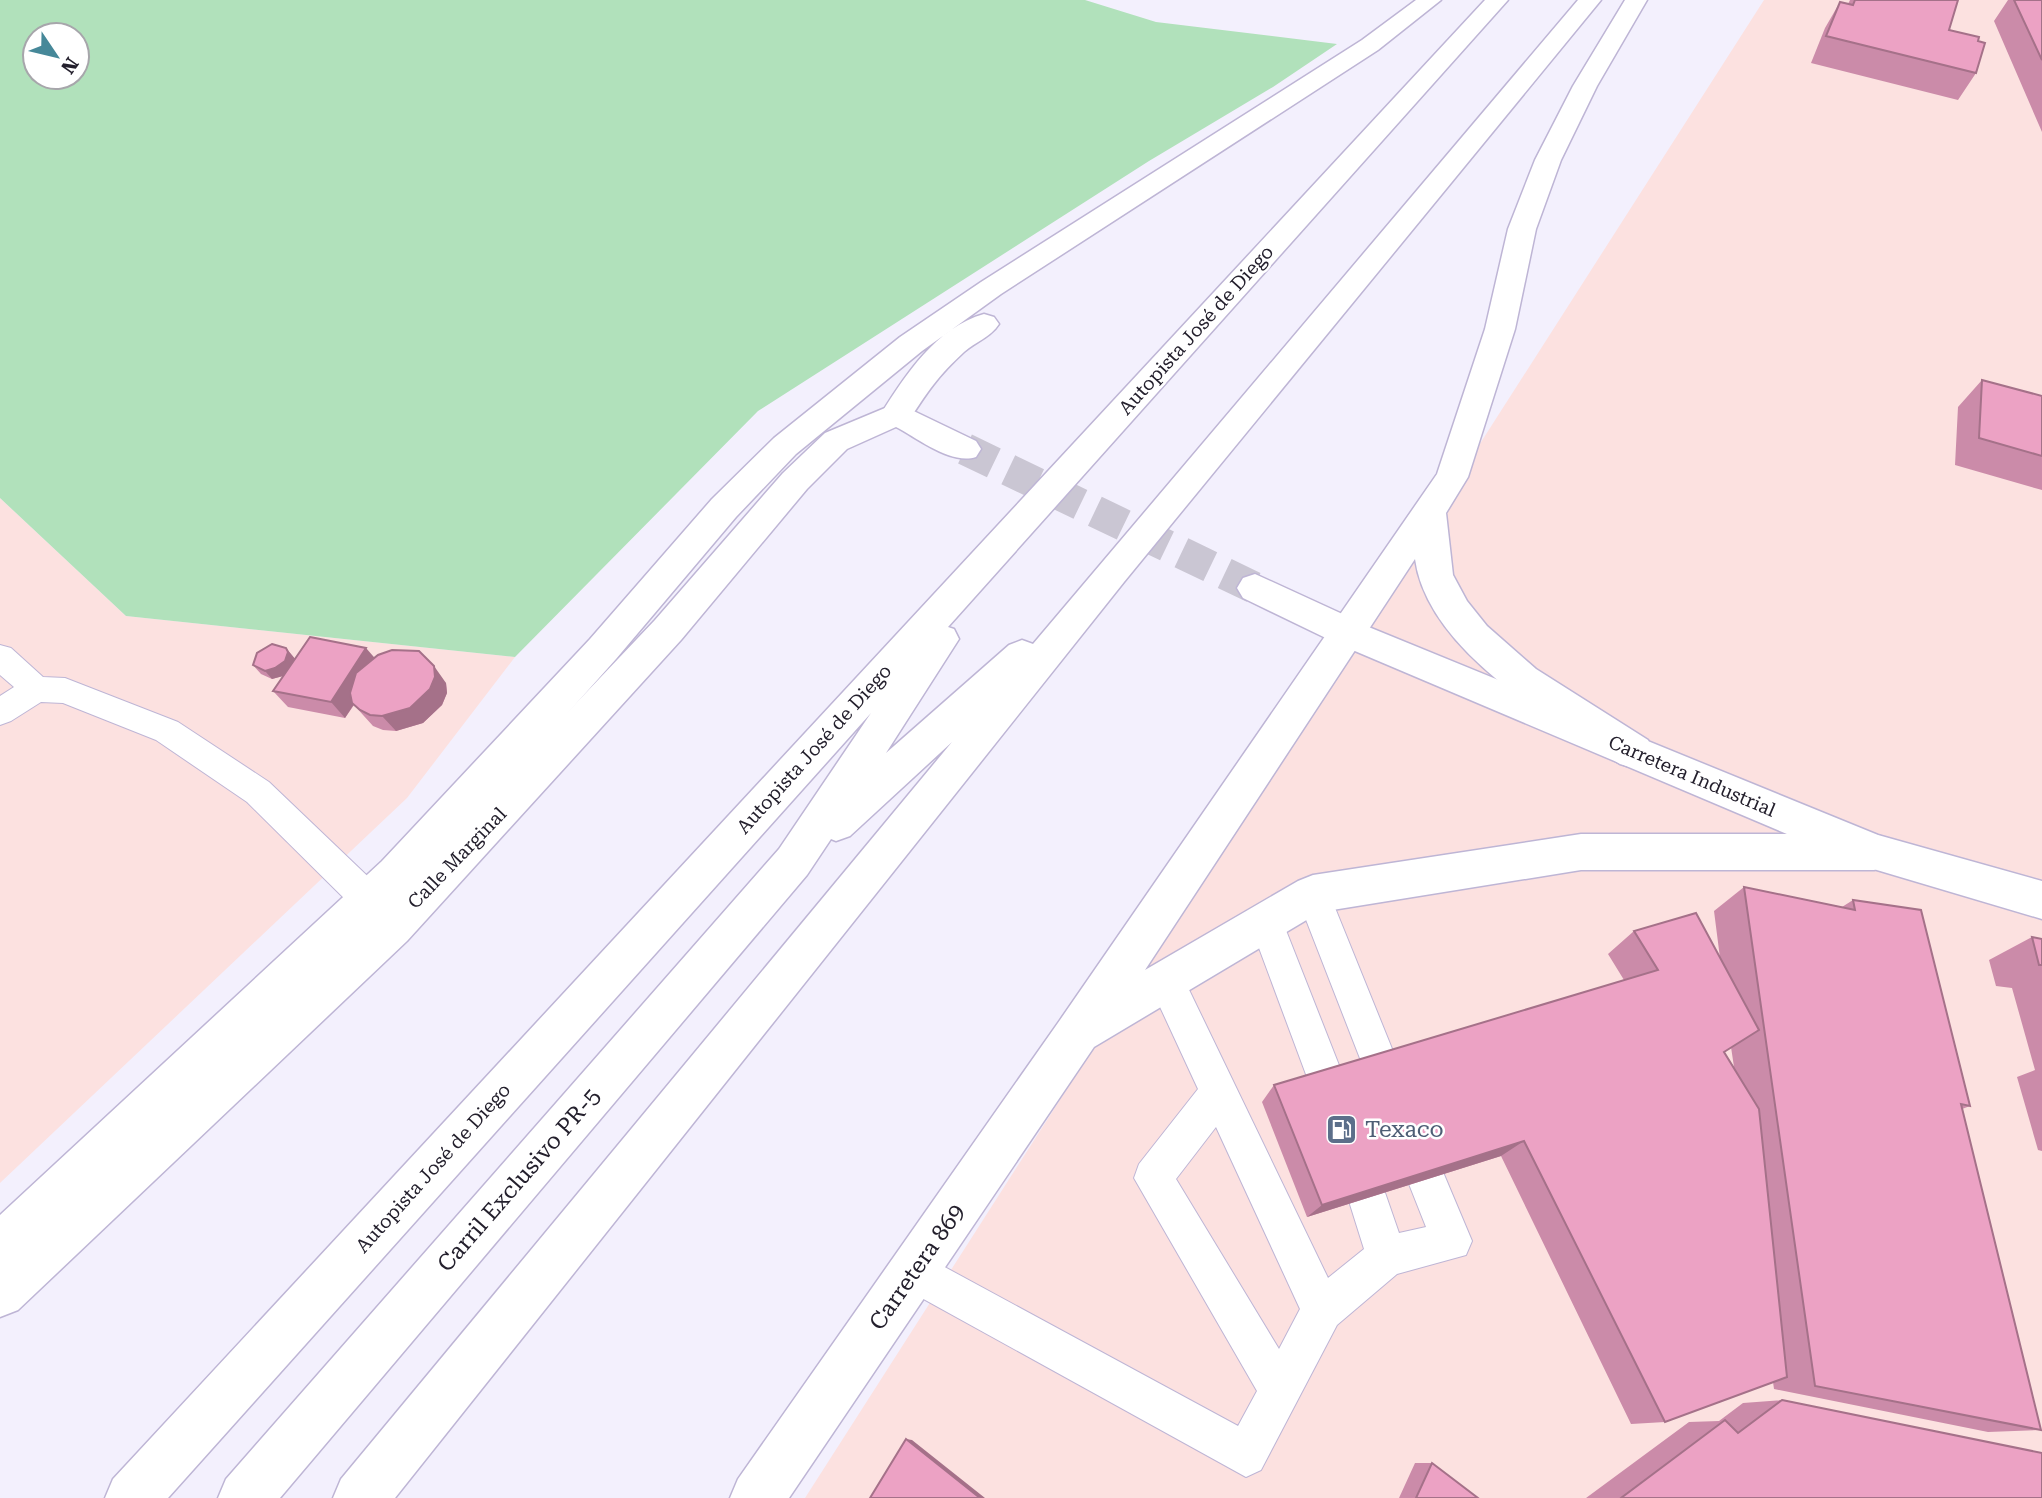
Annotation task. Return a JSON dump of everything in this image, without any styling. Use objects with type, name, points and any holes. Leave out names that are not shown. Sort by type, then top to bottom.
[{"type":"main road","name":"Calle Marginal","points":[[0,1248],[406,865],[785,446],[911,344],[981,295],[1370,45],[1430,0]]},
{"type":"main road","points":[[965,449],[897,415],[925,371],[957,342],[1138,213],[1387,50],[1447,0]]},
{"type":"main road","name":"Autopista José de Diego","points":[[132,1498],[1497,0]]},
{"type":"main road","points":[[360,1498],[1112,573],[1590,0]]},
{"type":"main road","name":"Carretera 869","points":[[757,1498],[1076,1035],[1452,477],[1500,329],[1522,229],[1548,160],[1585,86],[1636,0]]},
{"type":"main road","name":"Calle Marginal","points":[[0,1292],[392,927],[668,630],[795,481],[836,441],[897,415]]},
{"type":"main road","points":[[1429,513],[1436,580],[1467,631],[1514,673],[1634,752]]},
{"type":"main road","points":[[793,862],[1011,533]]},
{"type":"main road","points":[[793,862],[1112,573]]},
{"type":"main road","name":"Carretera Industrial","points":[[1255,588],[1349,633],[1874,852],[2042,900]]},
{"type":"main road","points":[[1076,1035],[1313,894],[1581,852],[1874,852]]},
{"type":"main road","name":"Carril Exclusivo PR-5","points":[[245,1498],[793,862]]},
{"type":"lane","points":[[0,657],[36,689]]},
{"type":"lane","points":[[0,712],[36,689],[65,691],[166,731],[258,792],[369,900]]},
{"type":"lane","points":[[1313,894],[1381,1066]]},
{"type":"lane","points":[[1266,921],[1327,1083]]},
{"type":"lane","points":[[1166,981],[1322,1310]]},
{"type":"lane","points":[[1219,1092],[1153,1178],[1280,1390]]},
{"type":"lane","points":[[914,1272],[1246,1455],[1322,1310],[1387,1256],[1452,1241],[1426,1179]]},
{"type":"lane","points":[[1368,1198],[1387,1256]]},
{"type":"shaded area","points":[[1764,0],[2042,0],[2042,1498],[805,1498]]},
{"type":"shaded area","points":[[0,498],[126,616],[515,657],[407,798],[0,1183]]},
{"type":"green space","points":[[0,0],[1085,0],[1156,22],[1337,44],[758,411],[515,657],[126,616],[0,498]]},
{"type":"building","points":[[1855,0],[1958,0],[1949,30],[1979,37],[1978,41],[1985,43],[1976,73],[1826,36],[1840,2],[1853,5]]},
{"type":"building","points":[[2014,0],[2042,0],[2042,60]]},
{"type":"building","points":[[1982,380],[2042,396],[2042,456],[1979,438]]},
{"type":"building","points":[[310,637],[366,648],[331,702],[273,691]]},
{"type":"building","points":[[272,644],[286,648],[288,652],[285,661],[265,671],[253,665],[257,653]]},
{"type":"building","points":[[392,650],[419,651],[434,666],[435,677],[430,689],[410,708],[382,716],[370,715],[352,703],[350,693],[356,673],[378,655]]},
{"type":"building","points":[[1744,887],[1855,910],[1853,900],[1921,910],[1970,1106],[1961,1104],[2041,1430],[1815,1386]]},
{"type":"building","points":[[1696,913],[1759,1030],[1724,1052],[1759,1109],[1787,1377],[1665,1422],[1524,1141],[1322,1205],[1274,1085],[1658,970],[1634,931]]},
{"type":"building","points":[[2032,937],[2042,939],[2042,965],[2039,965]]},
{"type":"building","points":[[1782,1400],[2042,1453],[2042,1498],[1621,1498],[1725,1420],[1738,1433]]},
{"type":"building","points":[[906,1439],[980,1498],[870,1498]]},
{"type":"building","points":[[1432,1463],[1478,1498],[1416,1498]]},
{"type":"tunnel","points":[[965,449],[1255,588]]},
{"type":"place","name":"Texaco","points":[[1342,1129]]}]
